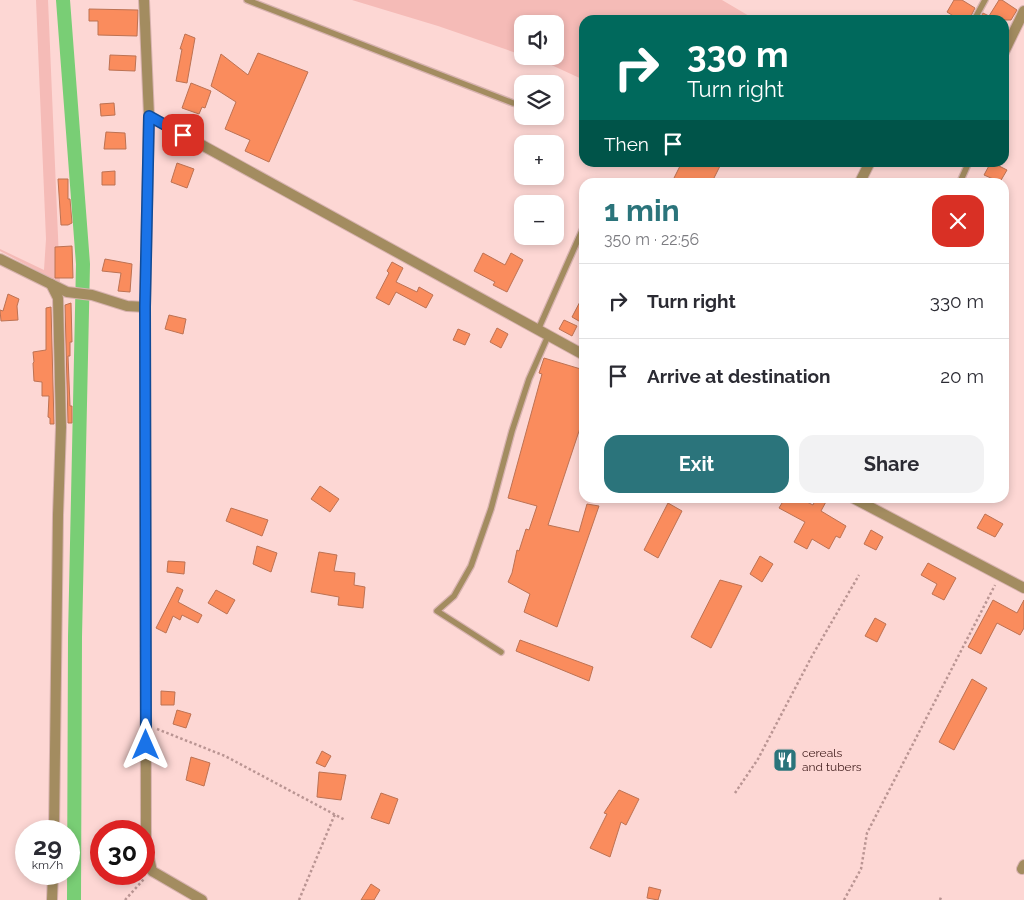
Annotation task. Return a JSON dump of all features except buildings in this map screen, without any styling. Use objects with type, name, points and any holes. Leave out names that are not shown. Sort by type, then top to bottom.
[{"type":"street","points":[[144,0],[149,116],[145,307],[146,820]]},
{"type":"street","points":[[1009,42],[1024,11]]},
{"type":"street","points":[[149,116],[579,352]]},
{"type":"street","points":[[0,259],[67,292],[92,295],[127,306],[145,307]]},
{"type":"street","points":[[51,284],[58,298],[61,427],[54,820]]},
{"type":"street","points":[[863,503],[1024,588]]},
{"type":"street","points":[[155,873],[202,900]]},
{"type":"street","points":[[52,900],[53,885]]},
{"type":"lane","points":[[247,0],[513,103]]},
{"type":"lane","points":[[977,15],[985,0]]},
{"type":"lane","points":[[538,330],[579,237]]},
{"type":"lane","points":[[501,652],[437,610],[454,596],[470,566],[491,509],[512,431],[529,379],[548,336]]},
{"type":"path","points":[[735,793],[758,759],[812,656],[859,575]]},
{"type":"path","points":[[844,900],[861,869],[867,832],[1000,575]]},
{"type":"path","points":[[146,725],[225,756],[345,820]]},
{"type":"path","points":[[299,900],[335,814]]},
{"type":"path","points":[[125,900],[139,885]]},
{"type":"shaded area","points":[[36,0],[48,0],[60,283],[0,251],[0,249],[44,270],[46,239]]},
{"type":"shaded area","points":[[352,0],[722,0],[748,15],[579,15],[579,78],[551,65],[564,65],[564,15],[514,15],[514,52],[438,26]]},
{"type":"waterway","points":[[63,0],[83,264],[75,637],[74,900]]},
{"type":"place","name":"cereals and tubers","points":[[785,760]]},
{"type":"route","points":[[146,745],[145,307],[149,116],[183,135]]}]
